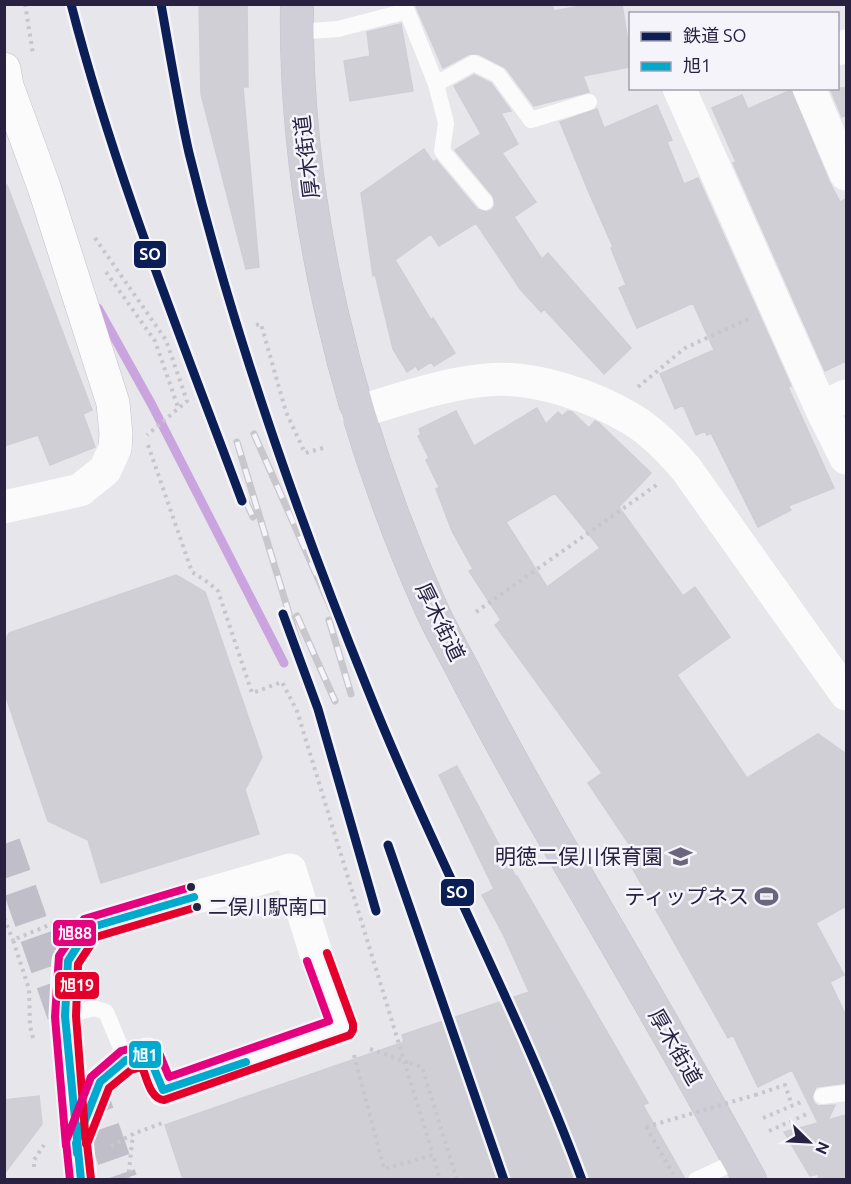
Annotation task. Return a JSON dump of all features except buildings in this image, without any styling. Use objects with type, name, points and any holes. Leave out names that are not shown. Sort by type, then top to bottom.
[{"type":"main road","name":"厚木街道","points":[[297,18],[304,143],[319,249],[345,370],[357,412],[398,530],[432,610],[520,779],[745,1169]]},
{"type":"street","points":[[5,505],[80,490],[105,470],[115,448],[116,434],[113,403],[44,187],[7,86],[19,63]]},
{"type":"street","points":[[680,90],[776,306],[834,402],[846,458]]},
{"type":"street","points":[[810,90],[846,174]]},
{"type":"street","points":[[357,412],[449,386],[487,380],[522,380],[569,392],[602,404],[634,420],[666,446],[687,470],[846,694]]},
{"type":"street","points":[[61,1142],[100,1082],[126,1060],[148,1054],[164,1090],[343,1027],[317,957],[290,870],[89,928],[68,961],[65,1016],[61,1142],[81,1179]]},
{"type":"lane","points":[[297,18],[338,29],[406,8],[436,84],[446,123],[442,151],[485,202]]},
{"type":"lane","points":[[436,84],[474,63],[498,75],[531,120],[590,102]]},
{"type":"lane","points":[[65,1016],[94,1008],[106,1012],[126,1060]]},
{"type":"lane","points":[[822,1096],[846,1093]]},
{"type":"lane","points":[[696,1179],[745,1169]]},
{"type":"path","points":[[19,63],[25,4]]},
{"type":"path","points":[[92,233],[166,340],[187,400],[146,436],[192,572],[218,591],[252,693],[282,682],[297,711],[440,1179]]},
{"type":"path","points":[[104,270],[155,341],[178,407]]},
{"type":"path","points":[[649,378],[685,348],[776,306]]},
{"type":"path","points":[[256,325],[261,324],[286,412],[305,453],[323,448]]},
{"type":"path","points":[[477,612],[659,483]]},
{"type":"path","points":[[4,918],[28,989],[30,1026],[36,1048]]},
{"type":"path","points":[[13,940],[54,923]]},
{"type":"path","points":[[366,1038],[370,1049]]},
{"type":"path","points":[[433,1155],[384,1169],[354,1055],[370,1049],[422,1067],[457,1179]]},
{"type":"path","points":[[676,1179],[646,1127],[785,1085],[792,1105]]},
{"type":"path","points":[[764,1118],[799,1103]]},
{"type":"path","points":[[128,1179],[133,1134]]},
{"type":"path","points":[[34,1167],[34,1160],[61,1142]]},
{"type":"waterway","points":[[98,308],[152,405],[284,663]]},
{"type":"tunnel","points":[[4,844],[65,1019]]},
{"type":"tunnel","points":[[87,1082],[121,1180]]},
{"type":"railway","points":[[269,429],[293,505]]},
{"type":"railway","points":[[254,434],[368,691]]},
{"type":"railway","points":[[237,442],[318,709]]},
{"type":"railway","points":[[223,451],[253,517]]},
{"type":"railway","points":[[297,616],[335,701]]},
{"type":"railway","points":[[329,620],[351,694]]},
{"type":"rail line","name":"SO","points":[[71,4],[88,68],[128,193],[242,501]]},
{"type":"rail line","name":"SO","points":[[161,4],[185,135],[207,221],[247,357],[292,491],[316,558],[394,752],[532,1056],[582,1180]]},
{"type":"rail line","name":"SO","points":[[283,614],[318,709],[376,911]]},
{"type":"rail line","name":"SO","points":[[388,845],[504,1180]]},
{"type":"transit line","name":"旭88","points":[[66,1146],[55,1017],[59,956],[84,919],[191,887]]},
{"type":"transit line","name":"旭1","points":[[81,1180],[65,1016],[68,961],[89,928],[194,897]]},
{"type":"transit line","name":"旭19","points":[[86,1144],[76,1016],[78,964],[96,937],[197,907]]},
{"type":"transit line","name":"旭19","points":[[91,1179],[87,1144],[109,1088],[131,1070],[142,1067],[152,1092],[159,1099],[164,1100],[350,1035],[353,1024],[327,953]]},
{"type":"transit line","name":"旭88","points":[[70,1180],[66,1141],[91,1077],[121,1051],[148,1044],[157,1048],[169,1077],[329,1021],[307,961]]},
{"type":"transit line","name":"旭1","points":[[77,1153],[76,1143],[100,1082],[126,1060],[148,1054],[163,1090],[246,1062]]},
{"type":"place","name":"明徳二俣川保育園","points":[[681,857]]},
{"type":"place","name":"ティップネス","points":[[767,897]]},
{"type":"place","name":"二俣川駅南口","points":[[197,907]]}]
